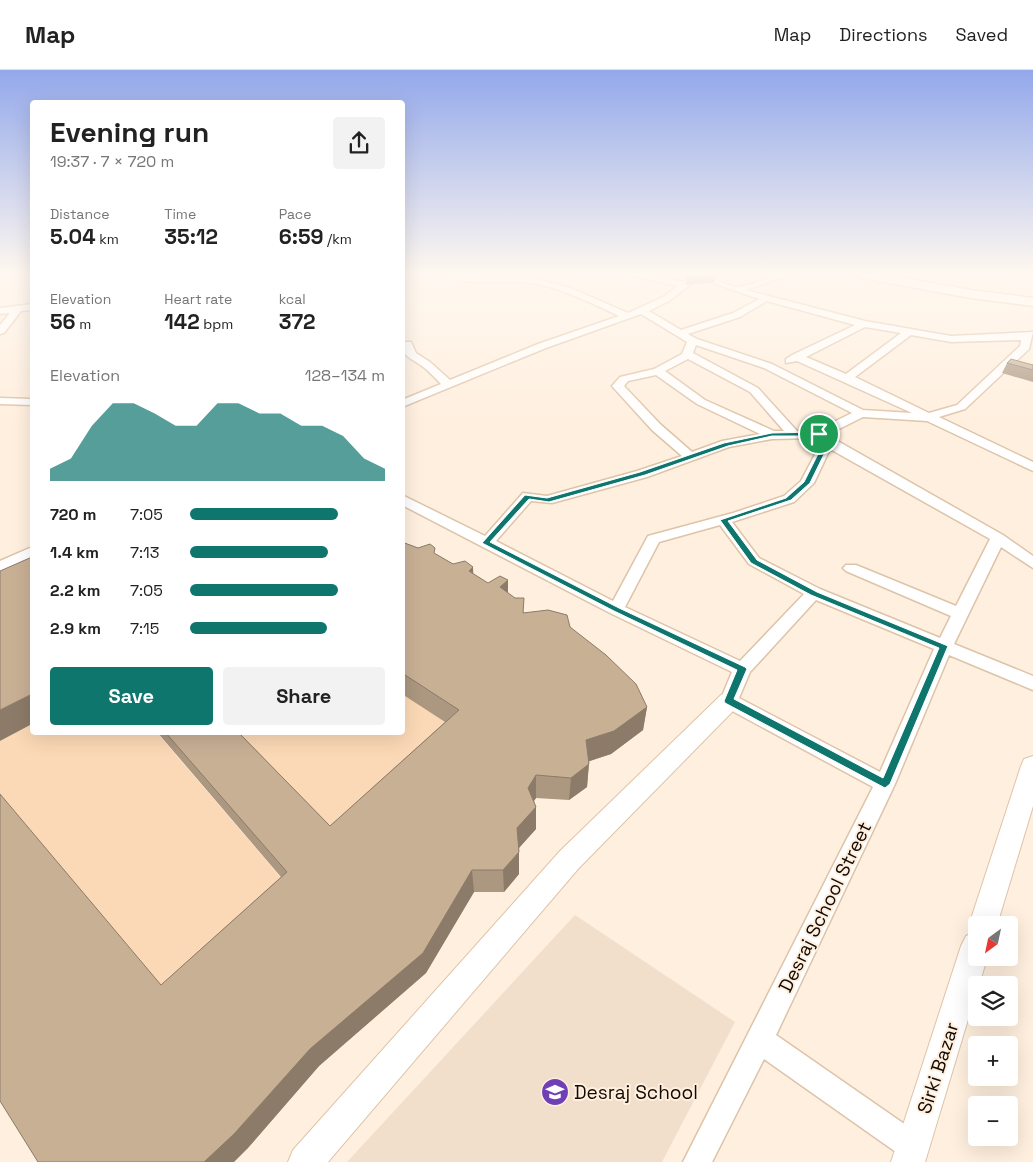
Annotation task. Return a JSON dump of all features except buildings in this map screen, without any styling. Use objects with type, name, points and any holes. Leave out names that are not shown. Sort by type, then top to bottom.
[{"type":"street","points":[[405,403],[542,346],[602,325]]},
{"type":"street","points":[[666,325],[693,341],[768,366],[861,413],[925,418],[961,407],[1025,347],[1030,336],[951,339],[869,325]]},
{"type":"street","points":[[680,333],[712,325]]},
{"type":"street","points":[[774,370],[796,357],[862,325]]},
{"type":"street","points":[[847,378],[909,332]]},
{"type":"street","points":[[688,355],[687,352],[693,341]]},
{"type":"street","points":[[407,344],[407,355],[426,364],[449,385]]},
{"type":"street","points":[[688,355],[658,371],[624,379],[618,386],[656,427],[691,457]]},
{"type":"street","points":[[688,355],[754,390],[793,434]]},
{"type":"street","points":[[796,357],[847,378],[925,418],[1033,468]]},
{"type":"street","points":[[658,371],[701,402],[772,435]]},
{"type":"street","points":[[0,401],[30,402]]},
{"type":"street","points":[[616,610],[653,539],[723,520],[789,499],[807,483],[823,438],[861,413]]},
{"type":"street","points":[[486,543],[528,496],[547,500],[642,474],[726,444],[772,435],[793,434],[823,438],[998,538],[1033,563]]},
{"type":"street","points":[[405,500],[616,610],[742,669]]},
{"type":"street","points":[[723,520],[754,561],[814,594],[1033,683]]},
{"type":"street","points":[[944,646],[998,538]]},
{"type":"street","points":[[0,567],[30,553]]},
{"type":"street","points":[[851,568],[960,614]]},
{"type":"street","points":[[305,1162],[569,860],[729,701],[742,669],[814,594]]},
{"type":"street","name":"Desraj School Street","points":[[697,1162],[760,1040],[885,784],[944,646]]},
{"type":"street","points":[[729,701],[885,784]]},
{"type":"street","points":[[986,916],[1033,766]]},
{"type":"street","name":"Sirki Bazar","points":[[910,1154],[970,966]]},
{"type":"street","points":[[760,1040],[910,1154]]},
{"type":"shaded area","points":[[405,695],[461,733],[336,848],[227,735],[405,735]]},
{"type":"shaded area","points":[[30,725],[30,735],[159,735],[295,894],[176,1004],[0,796],[0,741]]},
{"type":"shaded area","name":"Desraj School","points":[[575,915],[735,1022],[662,1162],[347,1162]]},
{"type":"place","name":"Desraj School","points":[[555,1092]]},
{"type":"route","points":[[819,434],[827,442],[807,483],[789,499],[723,520],[754,561],[814,594],[944,646],[885,784],[729,701],[742,669],[616,610],[486,543],[528,496],[547,500],[642,474],[726,444],[772,435],[819,434]]}]
